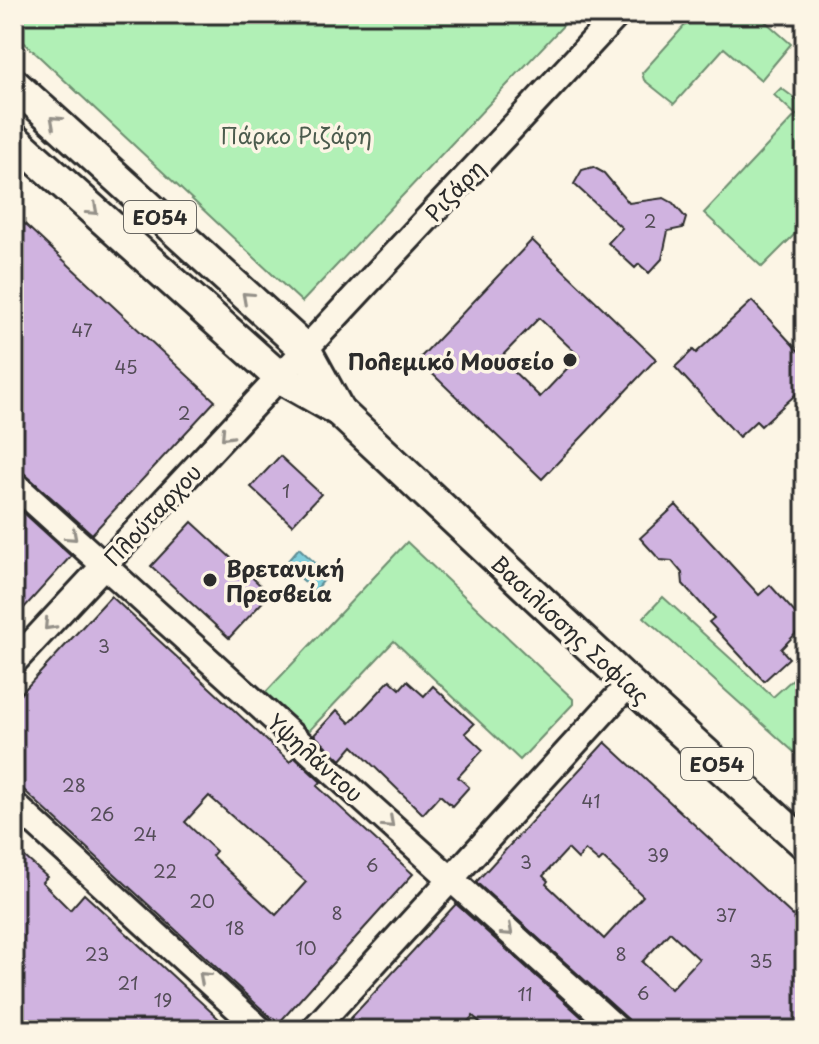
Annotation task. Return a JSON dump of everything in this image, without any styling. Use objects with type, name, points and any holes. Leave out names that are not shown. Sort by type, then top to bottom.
[{"type":"main road","name":"Βασιλίσσης Σοφίας","points":[[14,84],[339,411],[805,844]]},
{"type":"main road","name":"Βασιλίσσης Σοφίας","points":[[14,139],[291,364]]},
{"type":"street","name":"Ριζάρη","points":[[291,364],[618,14]]},
{"type":"street","name":"Πλούταρχου","points":[[14,662],[291,364]]},
{"type":"street","name":"Υψηλάντου","points":[[14,484],[618,1030]]},
{"type":"street","points":[[313,1030],[630,683]]},
{"type":"street","points":[[14,804],[261,1030]]},
{"type":"green space","name":"Πάρκο Ριζάρη","points":[[14,14],[574,14],[302,302],[14,33]]},
{"type":"green space","points":[[695,14],[757,14],[791,44],[761,80],[724,48],[674,104],[644,80],[642,73]]},
{"type":"green space","points":[[781,88],[805,106],[805,224],[762,267],[704,213],[796,115],[774,95]]},
{"type":"green space","points":[[407,542],[573,699],[573,704],[520,760],[394,641],[307,733],[265,693]]},
{"type":"green space","points":[[663,597],[773,697],[805,668],[805,762],[644,617]]},
{"type":"water","points":[[299,548],[328,575],[315,591],[285,564]]},
{"type":"building","points":[[593,167],[604,173],[629,203],[664,198],[686,218],[683,228],[668,231],[662,259],[649,273],[639,264],[635,268],[608,243],[622,228],[574,184],[582,170]]},
{"type":"building","points":[[14,214],[215,401],[92,534],[24,473],[14,469]]},
{"type":"building","points":[[532,240],[656,359],[542,479],[418,360]],"holes":[[[539,318],[579,356],[540,397],[500,358]]]},
{"type":"building","points":[[752,301],[805,358],[805,386],[761,426],[756,421],[739,437],[675,367],[693,350],[696,353]]},
{"type":"building","points":[[280,456],[321,494],[292,525],[251,487]]},
{"type":"building","points":[[14,504],[71,556],[14,619]]},
{"type":"building","points":[[676,505],[759,595],[770,585],[805,624],[781,649],[789,658],[764,681],[709,622],[714,618],[683,584],[682,573],[672,561],[660,560],[640,538]]},
{"type":"building","name":"Βρετανική Πρεσβεία","points":[[192,522],[270,594],[229,638],[151,566]]},
{"type":"building","points":[[111,596],[290,762],[294,757],[321,782],[317,786],[413,874],[278,1024],[14,781],[14,701]],"holes":[[[209,796],[306,882],[276,915],[212,856],[216,851],[185,822]]]},
{"type":"building","points":[[390,680],[400,689],[407,681],[424,696],[433,686],[474,724],[465,733],[483,750],[458,777],[469,787],[452,806],[440,795],[423,814],[353,746],[341,760],[314,735],[337,710],[350,723]]},
{"type":"building","points":[[605,742],[805,927],[805,1030],[633,1030],[628,1019],[476,882]],"holes":[[[568,849],[578,859],[585,850],[599,862],[603,858],[643,896],[604,939],[546,884],[548,881],[543,876]],[[670,932],[699,959],[671,989],[642,962]]]},
{"type":"building","points":[[14,847],[47,877],[42,882],[70,910],[84,894],[231,1030],[14,1030]]},
{"type":"building","points":[[456,904],[596,1030],[488,1030],[473,1016],[460,1030],[340,1030]]},
{"type":"place","name":"Πολεμικό Μουσείο","points":[[570,360]]},
{"type":"place","name":"Βρετανική Πρεσβεία","points":[[210,580]]}]
